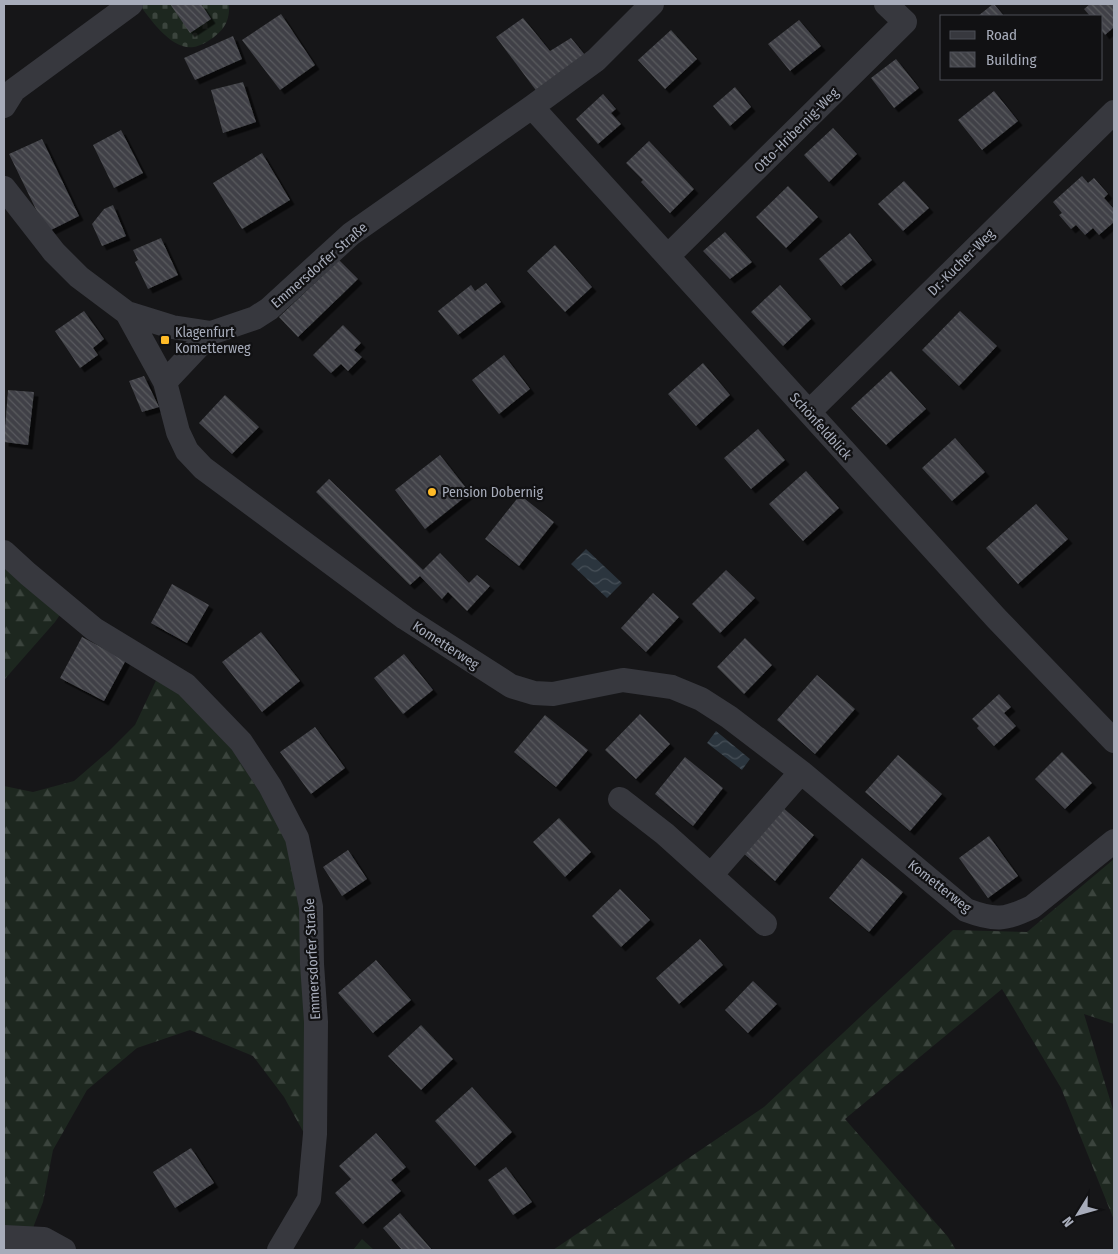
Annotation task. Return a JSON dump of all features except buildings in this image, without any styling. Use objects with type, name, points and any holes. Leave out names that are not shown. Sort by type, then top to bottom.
[{"type":"street","points":[[4,106],[14,90],[131,4]]},
{"type":"street","name":"Emmersdorfer Straße","points":[[4,188],[54,252],[79,277],[127,313],[172,327],[211,333],[255,318],[269,309],[351,234],[596,60],[652,4]]},
{"type":"street","name":"Otto-Hribernig-Weg","points":[[668,256],[905,22],[886,4]]},
{"type":"street","name":"Schönfeldblick","points":[[532,107],[996,618],[1114,741]]},
{"type":"street","name":"Dr.-Kucher-Weg","points":[[808,412],[1114,112]]},
{"type":"street","name":"Kometterweg","points":[[127,313],[165,382],[178,432],[188,451],[203,468],[405,618],[510,686],[534,693],[553,694],[623,680],[672,687],[701,699],[729,717],[801,772],[966,910],[983,916],[1001,919],[1032,907],[1114,841]]},
{"type":"street","points":[[165,382],[211,333]]},
{"type":"street","name":"Emmersdorfer Straße","points":[[4,552],[94,629],[186,685],[241,742],[270,786],[297,838],[311,907],[316,1022],[315,1134],[309,1199],[280,1250]]},
{"type":"street","points":[[712,874],[801,772]]},
{"type":"street","points":[[620,799],[712,874],[765,924]]},
{"type":"street","points":[[4,1237],[44,1238],[64,1250]]},
{"type":"green space","points":[[139,4],[229,4],[229,14],[218,34],[199,46],[186,47],[162,33]]},
{"type":"green space","points":[[4,549],[66,606],[55,622],[4,680]]},
{"type":"green space","points":[[161,670],[200,700],[300,854],[311,925],[304,1133],[284,1097],[253,1056],[190,1030],[137,1048],[87,1090],[53,1150],[43,1202],[29,1238],[4,1237],[4,786],[33,792],[74,781],[110,750],[135,725]]},
{"type":"green space","points":[[1114,859],[1114,1024],[1084,1014],[1114,1113],[1114,1220],[1061,1088],[1002,989],[845,1119],[948,1237],[956,1250],[553,1250],[764,1107],[953,930],[1027,932]]},
{"type":"green space","points":[[362,1239],[374,1250],[353,1250]]},
{"type":"water","points":[[586,549],[622,583],[607,598],[571,564]]},
{"type":"water","points":[[716,731],[750,759],[742,770],[707,743]]},
{"type":"place","name":"Klagenfurt Kometterweg","points":[[165,340]]},
{"type":"place","name":"Pension Dobernig","points":[[432,492]]}]
